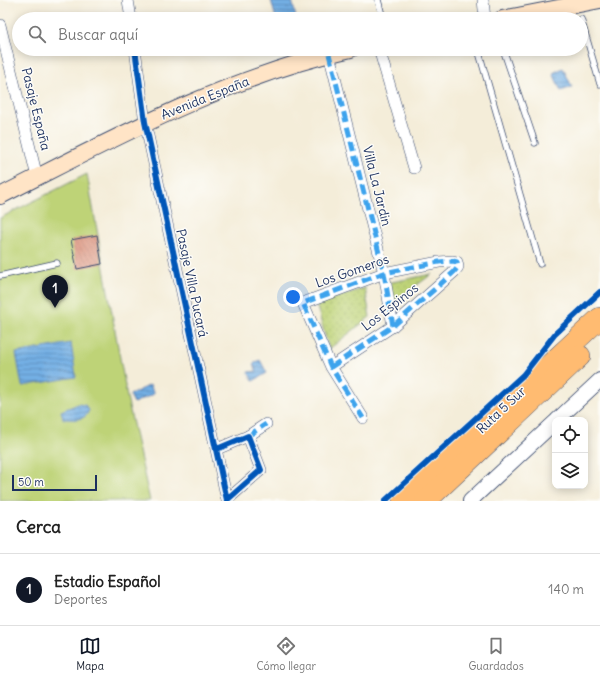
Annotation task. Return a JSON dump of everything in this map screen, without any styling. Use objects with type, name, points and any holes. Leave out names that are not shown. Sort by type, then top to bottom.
[{"type":"highway","name":"Ruta 5 Sur","points":[[403,501],[600,318]]},
{"type":"highway","name":"Ruta 5 Sur","points":[[426,501],[600,338]]},
{"type":"main road","points":[[583,12],[600,0]]},
{"type":"main road","points":[[531,12],[551,7],[572,12]]},
{"type":"main road","name":"Avenida España","points":[[0,196],[146,122],[254,77],[322,56]]},
{"type":"street","points":[[128,0],[130,12]]},
{"type":"street","points":[[483,0],[484,12]]},
{"type":"street","name":"Pasaje España","points":[[0,25],[37,177]]},
{"type":"street","name":"Pasaje Villa Pucará","points":[[136,56],[146,122],[227,500]]},
{"type":"street","name":"Villa La Jardin","points":[[330,56],[384,273],[393,326]]},
{"type":"street","points":[[381,56],[414,168]]},
{"type":"street","name":"Los Gomeros","points":[[331,367],[303,303],[384,273],[439,262],[457,262]]},
{"type":"street","name":"Los Espinos","points":[[331,367],[393,326],[454,272],[458,267],[457,262]]},
{"type":"street","points":[[331,367],[363,418]]},
{"type":"street","points":[[560,417],[600,380]]},
{"type":"street","points":[[217,449],[248,436],[266,424]]},
{"type":"street","points":[[470,501],[552,425]]},
{"type":"street","name":"Pasaje Villa Pucará","points":[[227,500],[261,470],[248,436]]},
{"type":"lane","points":[[378,0],[381,12]]},
{"type":"lane","points":[[588,42],[600,84]]},
{"type":"lane","points":[[480,56],[540,264]]},
{"type":"lane","points":[[505,56],[535,143]]},
{"type":"lane","points":[[0,276],[57,263]]},
{"type":"green space","points":[[87,174],[127,397],[150,501],[0,501],[0,218]]},
{"type":"green space","points":[[432,274],[386,308],[382,284]]},
{"type":"green space","points":[[365,288],[370,317],[329,349],[316,304]]},
{"type":"water","points":[[271,0],[292,0],[295,12],[274,12]]},
{"type":"water","points":[[563,68],[572,87],[561,91],[553,73]]},
{"type":"water","points":[[71,343],[76,377],[22,386],[16,353]]},
{"type":"water","points":[[260,360],[267,373],[253,381],[248,372],[257,371],[253,364]]},
{"type":"water","points":[[150,385],[154,394],[134,403],[130,395]]},
{"type":"water","points":[[78,404],[85,405],[89,410],[85,416],[79,419],[63,419],[61,411]]},
{"type":"building","points":[[97,235],[102,264],[77,269],[71,240]]},
{"type":"marked path","points":[[330,56],[384,273],[393,326]]},
{"type":"marked path","points":[[331,367],[393,326],[454,272],[458,267],[457,262],[439,262],[384,273],[303,303],[331,367],[363,418]]},
{"type":"marked path","points":[[248,436],[266,424]]},
{"type":"cycle path","points":[[136,56],[145,122],[227,500],[261,470],[248,436],[217,449]]},
{"type":"cycle path","points":[[385,501],[523,375],[555,334],[600,292]]},
{"type":"place","name":"Estadio Español","points":[[55,308]]}]
